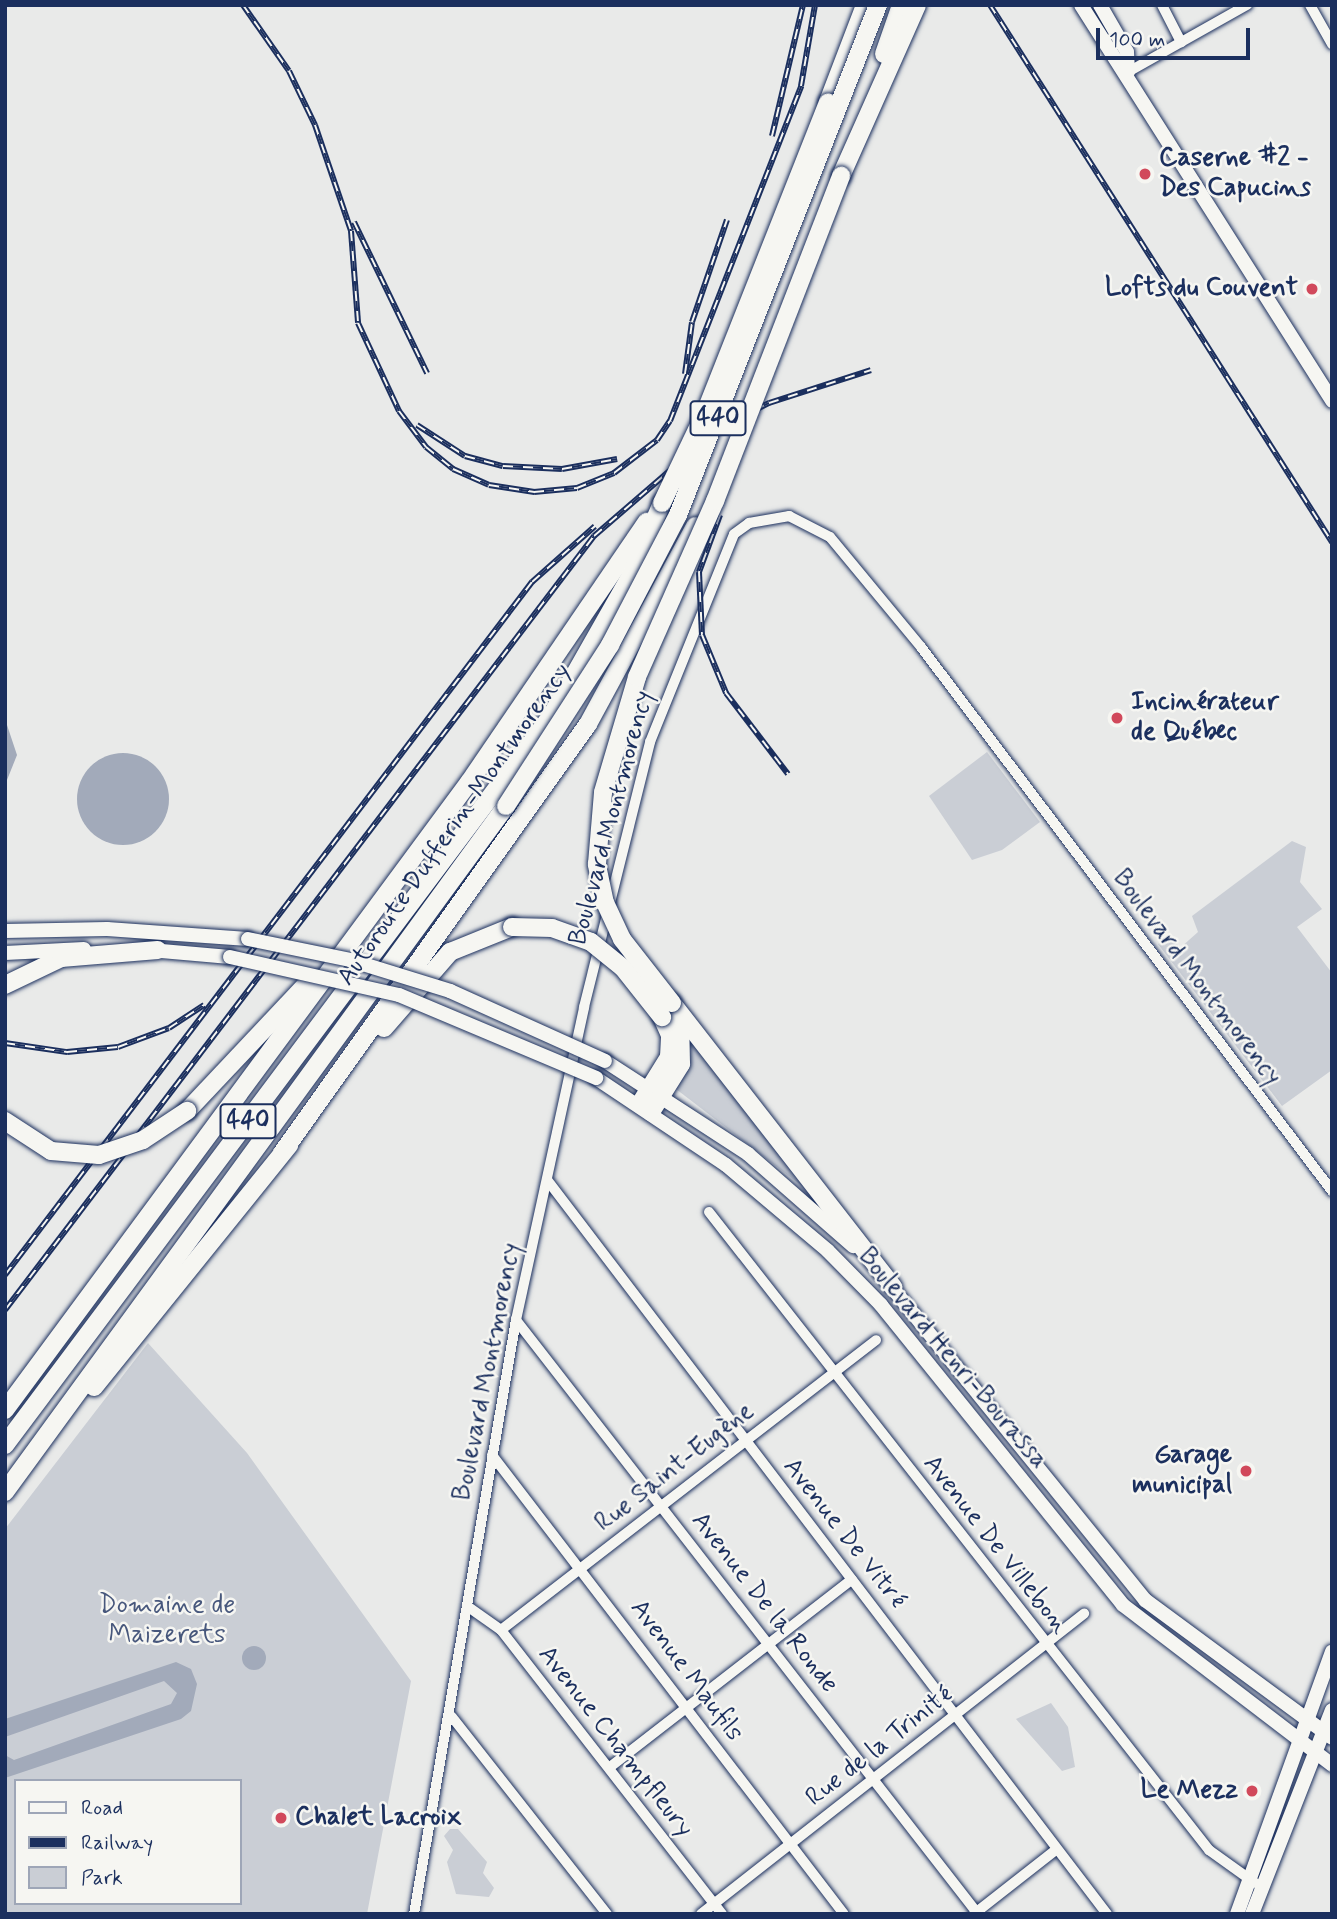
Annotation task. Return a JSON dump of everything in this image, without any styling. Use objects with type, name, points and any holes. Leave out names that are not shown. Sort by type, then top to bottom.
[{"type":"highway","points":[[828,102],[852,5]]},
{"type":"highway","name":"Autoroute Dufferin-Montmorency","points":[[5,1446],[506,806],[575,678],[705,413],[865,5]]},
{"type":"highway","name":"Autoroute Dufferin-Montmorency","points":[[5,1492],[506,806],[610,645],[678,515],[878,5]]},
{"type":"highway","points":[[841,176],[901,5]]},
{"type":"highway","points":[[893,1287],[670,1009],[612,922],[600,883],[599,821],[637,677],[732,450],[841,176],[917,5]]},
{"type":"highway","points":[[282,1153],[506,806],[587,724],[649,621],[732,450]]},
{"type":"highway","points":[[5,1410],[470,781],[604,578],[662,503]]},
{"type":"highway","points":[[5,1121],[51,1152],[99,1155],[143,1140],[187,1111],[261,1038],[404,869]]},
{"type":"highway","points":[[43,1440],[109,1370],[433,967],[470,940],[512,927],[552,928],[591,942],[670,1009],[669,1057],[656,1091],[645,1108]]},
{"type":"highway","points":[[5,985],[61,958],[158,950]]},
{"type":"main road","points":[[1082,5],[1128,72],[1332,401]]},
{"type":"main road","points":[[1100,5],[1126,52],[1128,72]]},
{"type":"main road","name":"Boulevard Henri-Bourassa","points":[[5,930],[107,929],[248,939],[350,960],[450,991],[605,1061],[656,1091],[788,1185],[893,1287],[1116,1571],[1181,1632],[1328,1735]]},
{"type":"main road","name":"Boulevard Henri-Bourassa","points":[[5,953],[158,950],[230,957],[409,998],[596,1078],[645,1108],[757,1190],[864,1287],[1132,1613],[1332,1765]]},
{"type":"main road","points":[[1237,1914],[1247,1879],[1332,1652]]},
{"type":"main road","points":[[1252,1914],[1316,1752],[1328,1735],[1332,1710]]},
{"type":"street","points":[[1162,5],[1181,41]]},
{"type":"street","points":[[1128,72],[1247,5]]},
{"type":"street","points":[[1311,5],[1332,44]]},
{"type":"street","name":"Boulevard Montmorency","points":[[414,1914],[452,1717],[467,1606],[516,1320],[607,908],[661,708],[734,534],[749,523],[789,516],[830,537],[921,647],[1332,1191]]},
{"type":"street","name":"Avenue De Vitré","points":[[548,1181],[1107,1914]]},
{"type":"street","name":"Avenue De Villebon","points":[[709,1212],[1046,1646],[1209,1850],[1247,1879],[1264,1887]]},
{"type":"street","name":"Avenue De la Ronde","points":[[516,1320],[875,1778],[976,1913]]},
{"type":"street","name":"Rue Saint-Eugène","points":[[501,1630],[876,1340]]},
{"type":"street","name":"Avenue Maufils","points":[[492,1455],[844,1914]]},
{"type":"street","points":[[610,1767],[771,1645],[852,1579]]},
{"type":"street","name":"Avenue Champfleury","points":[[467,1606],[501,1630],[722,1914]]},
{"type":"street","name":"Rue de la Trinité","points":[[701,1914],[1084,1614]]},
{"type":"street","points":[[452,1717],[607,1914]]},
{"type":"street","points":[[976,1913],[1057,1849]]},
{"type":"green space","points":[[987,752],[1040,822],[1002,850],[972,860],[929,796]]},
{"type":"green space","points":[[1292,841],[1306,847],[1300,882],[1322,909],[1297,927],[1332,973],[1332,1070],[1282,1106],[1158,944],[1170,935],[1180,948],[1198,932],[1192,916]]},
{"type":"green space","points":[[688,1036],[815,1196],[676,1089]]},
{"type":"green space","name":"Domaine de Maizerets","points":[[148,1343],[247,1453],[411,1681],[367,1914],[5,1914],[5,1529]]},
{"type":"green space","points":[[1051,1703],[1068,1727],[1075,1767],[1062,1771],[1016,1719]]},
{"type":"green space","points":[[450,1829],[458,1829],[487,1862],[483,1873],[494,1888],[489,1897],[456,1894],[447,1862],[453,1850],[444,1836]]},
{"type":"water","points":[[5,719],[17,755],[5,785]]},
{"type":"water","points":[[123,753],[141,757],[156,766],[165,781],[169,799],[165,817],[156,832],[141,841],[123,845],[105,841],[90,832],[81,817],[77,799],[81,781],[90,766],[105,757]]},
{"type":"water","points":[[254,1646],[265,1653],[266,1658],[259,1669],[254,1670],[243,1663],[242,1658],[249,1647]]},
{"type":"water","points":[[176,1662],[191,1669],[197,1684],[191,1711],[181,1719],[5,1778],[5,1755],[14,1760],[171,1704],[177,1693],[164,1681],[5,1737],[5,1719]]},
{"type":"railway","points":[[243,5],[289,71],[315,125],[351,231],[358,323],[399,411],[426,447],[453,469],[489,485],[534,492],[577,488],[614,473],[657,440],[670,421],[801,86],[815,5]]},
{"type":"railway","points":[[772,136],[803,5]]},
{"type":"railway","points":[[990,5],[1332,542]]},
{"type":"railway","points":[[685,374],[692,322],[727,220]]},
{"type":"railway","points":[[354,222],[427,373]]},
{"type":"railway","points":[[5,1310],[594,536],[719,428],[769,403],[871,370]]},
{"type":"railway","points":[[417,425],[465,456],[503,466],[562,469],[617,459]]},
{"type":"railway","points":[[720,515],[699,572],[702,635],[726,693],[788,774]]},
{"type":"railway","points":[[5,1275],[532,582],[595,526]]},
{"type":"railway","points":[[5,1043],[67,1052],[118,1047],[169,1028],[204,1005]]},
{"type":"place","name":"Caserne #2 - Des Capucins","points":[[1145,174]]},
{"type":"place","name":"Lofts du Couvent","points":[[1312,289]]},
{"type":"place","name":"Incinérateur de Québec","points":[[1117,718]]},
{"type":"place","name":"Garage municipal","points":[[1246,1471]]},
{"type":"place","name":"Le Mezz","points":[[1252,1791]]},
{"type":"place","name":"Chalet Lacroix","points":[[281,1818]]}]
